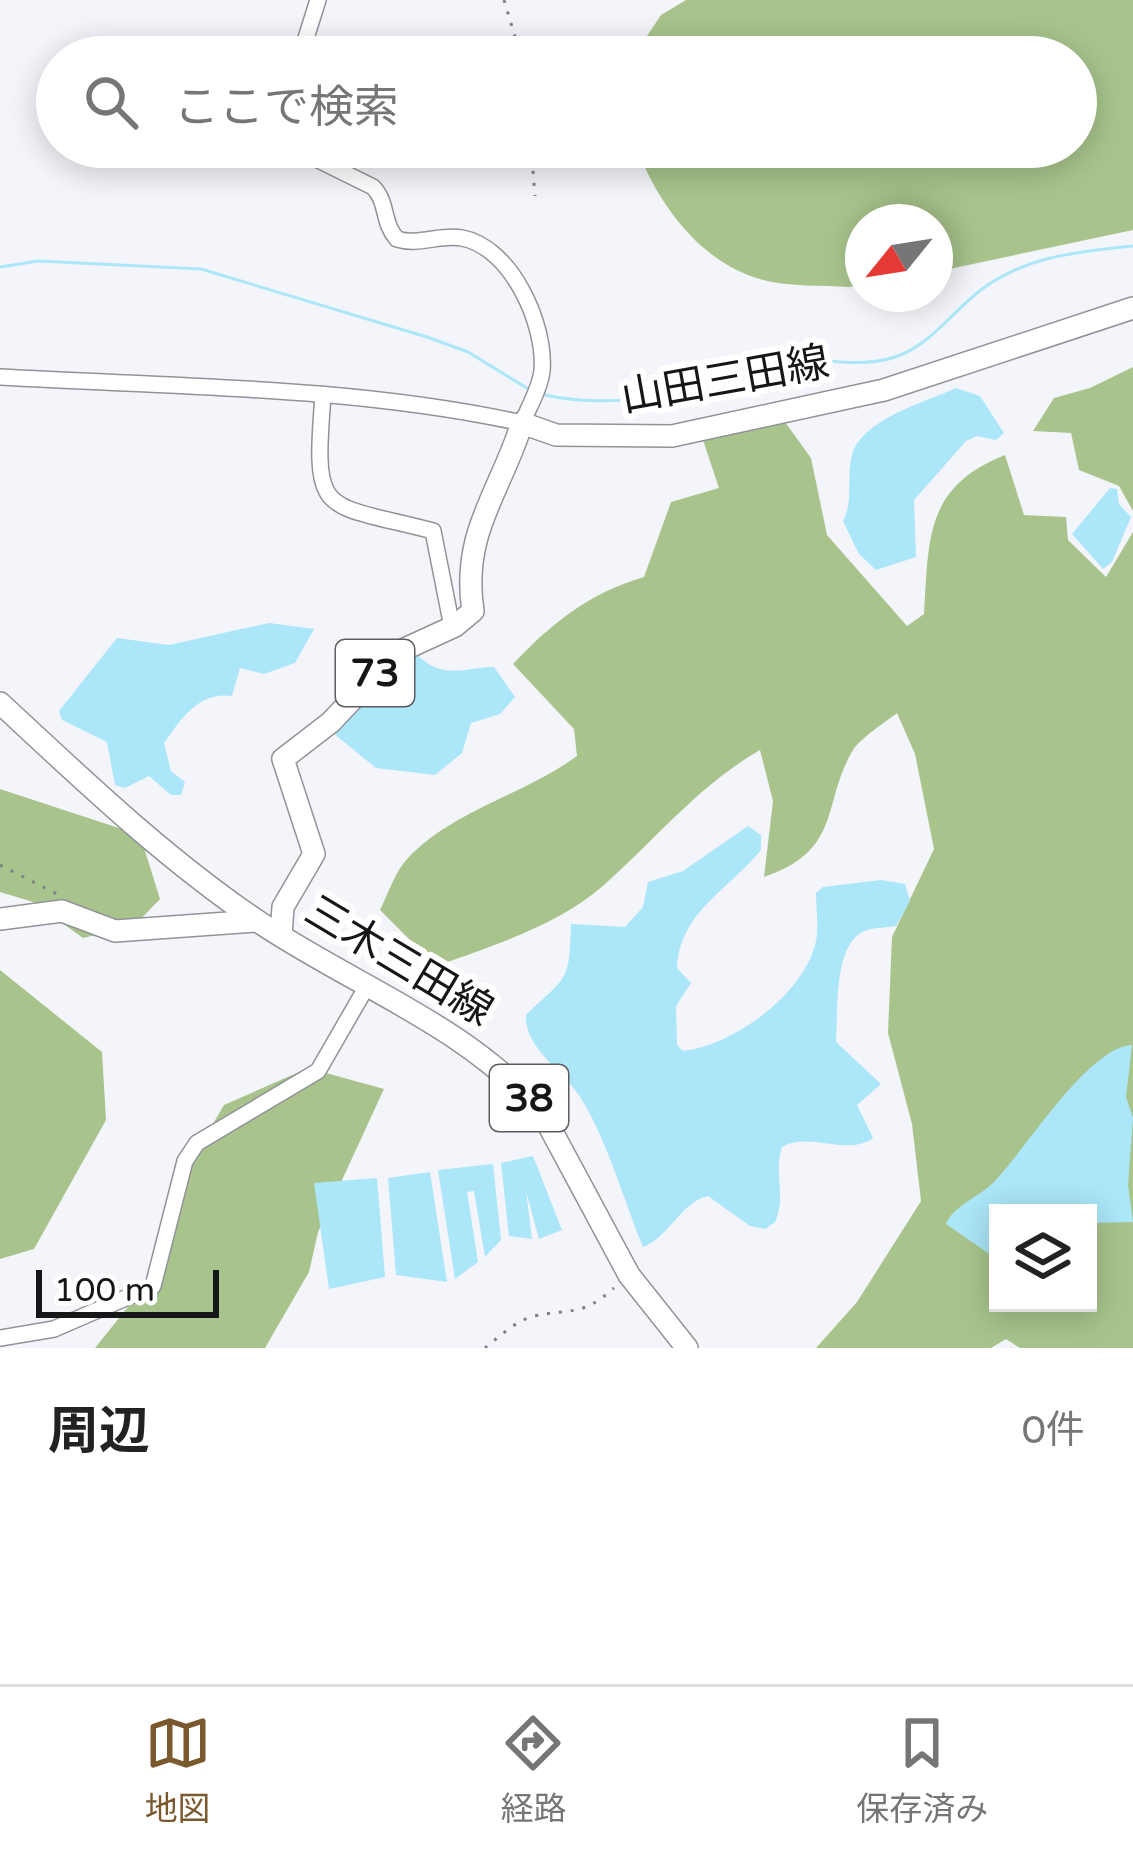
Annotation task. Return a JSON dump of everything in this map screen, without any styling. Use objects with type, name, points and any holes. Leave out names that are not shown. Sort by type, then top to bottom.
[{"type":"main road","name":"山田三田線","points":[[522,423],[556,435],[672,436],[884,390],[1133,308]]},
{"type":"main road","name":"73","points":[[281,935],[283,907],[314,854],[283,759],[331,722],[396,653],[452,627],[473,611],[468,559],[472,540],[509,464],[522,423]]},
{"type":"main road","name":"三木三田線","points":[[0,703],[138,831],[256,920],[488,1060],[524,1093],[542,1113],[629,1275],[687,1348]]},
{"type":"main road","points":[[0,919],[62,911],[115,931],[256,920]]},
{"type":"street","points":[[307,36],[318,0]]},
{"type":"street","points":[[0,377],[323,396],[455,408],[522,423],[542,365],[537,334],[510,265],[498,253],[458,237],[397,239],[386,222],[382,196],[335,168]]},
{"type":"street","points":[[323,396],[317,471],[323,488],[340,507],[433,531],[452,627]]},
{"type":"street","points":[[0,1338],[54,1329],[153,1286],[185,1160],[196,1143],[214,1128],[318,1071],[367,986]]},
{"type":"path","points":[[504,0],[514,36]]},
{"type":"path","points":[[533,168],[536,196]]},
{"type":"path","points":[[0,865],[57,892],[79,920]]},
{"type":"path","points":[[484,1348],[534,1316],[574,1315],[594,1306],[629,1275]]},
{"type":"green space","points":[[686,0],[1133,0],[1133,230],[953,268],[953,204],[845,204],[845,287],[784,284],[740,272],[684,229],[646,168],[1097,168],[1097,36],[647,36],[661,15]]},
{"type":"green space","points":[[1133,367],[1133,511],[1119,486],[1079,470],[1071,433],[1033,431],[1054,398],[1090,388]]},
{"type":"green space","points":[[785,422],[811,458],[827,535],[907,626],[924,614],[930,540],[945,500],[978,468],[1005,455],[1024,515],[1066,517],[1068,540],[1106,577],[1133,532],[1133,1348],[1020,1348],[1006,1339],[991,1348],[816,1348],[857,1302],[921,1201],[912,1124],[888,1033],[892,937],[934,849],[915,754],[897,713],[853,750],[826,824],[807,853],[764,877],[773,801],[760,750],[697,796],[586,899],[524,933],[436,966],[380,910],[403,864],[425,842],[577,756],[574,729],[513,664],[572,611],[644,577],[671,502],[719,488],[703,440]]},
{"type":"green space","points":[[0,789],[140,835],[160,899],[134,926],[83,938],[33,902],[0,892]]},
{"type":"green space","points":[[0,970],[102,1052],[106,1120],[34,1249],[0,1259]]},
{"type":"green space","points":[[308,1068],[384,1089],[318,1232],[309,1272],[265,1348],[95,1348],[156,1272],[183,1175],[224,1105]]},
{"type":"water","points":[[956,388],[980,396],[1004,433],[996,440],[977,436],[966,441],[914,500],[916,557],[876,570],[859,554],[843,521],[852,455],[858,442],[881,422]]},
{"type":"water","points":[[1110,488],[1117,489],[1119,504],[1131,517],[1112,562],[1103,569],[1072,534]]},
{"type":"water","points":[[269,623],[314,629],[295,663],[264,674],[240,668],[232,696],[200,702],[177,725],[164,743],[171,771],[185,782],[181,795],[171,795],[149,776],[125,788],[115,785],[107,742],[62,720],[59,711],[117,638],[169,645]]},
{"type":"water","points":[[417,655],[445,670],[494,667],[515,697],[500,714],[471,723],[462,753],[435,775],[376,768],[333,733],[393,669]]},
{"type":"water","points":[[748,826],[761,835],[761,850],[696,916],[680,948],[677,968],[691,983],[676,1006],[677,1045],[683,1051],[724,1039],[783,997],[809,960],[817,936],[816,893],[823,887],[881,880],[905,884],[910,901],[896,926],[856,936],[840,978],[836,1042],[881,1084],[857,1105],[873,1138],[852,1145],[804,1142],[782,1147],[778,1212],[775,1222],[765,1229],[750,1226],[708,1196],[690,1205],[643,1247],[596,1125],[576,1091],[536,1046],[526,1015],[564,976],[571,924],[625,927],[643,907],[648,882],[683,871]]},
{"type":"water","points":[[1132,1045],[1126,1097],[1133,1118],[1128,1185],[1133,1222],[1097,1223],[1097,1204],[989,1204],[988,1253],[946,1224],[994,1182],[1078,1080],[1115,1050]]},
{"type":"water","points":[[533,1156],[562,1230],[539,1239],[526,1191],[532,1239],[509,1236],[501,1163]]},
{"type":"water","points":[[493,1164],[501,1240],[485,1257],[474,1191],[467,1192],[478,1262],[455,1279],[438,1170]]},
{"type":"water","points":[[430,1172],[447,1282],[396,1275],[388,1178]]},
{"type":"water","points":[[377,1178],[385,1277],[329,1289],[314,1183]]},
{"type":"waterway","points":[[545,395],[600,401],[637,399],[691,387],[769,360],[883,360],[920,344],[977,293],[1013,271],[1071,254],[1133,246]]},
{"type":"waterway","points":[[0,267],[38,261],[201,269],[468,352],[530,390]]}]
